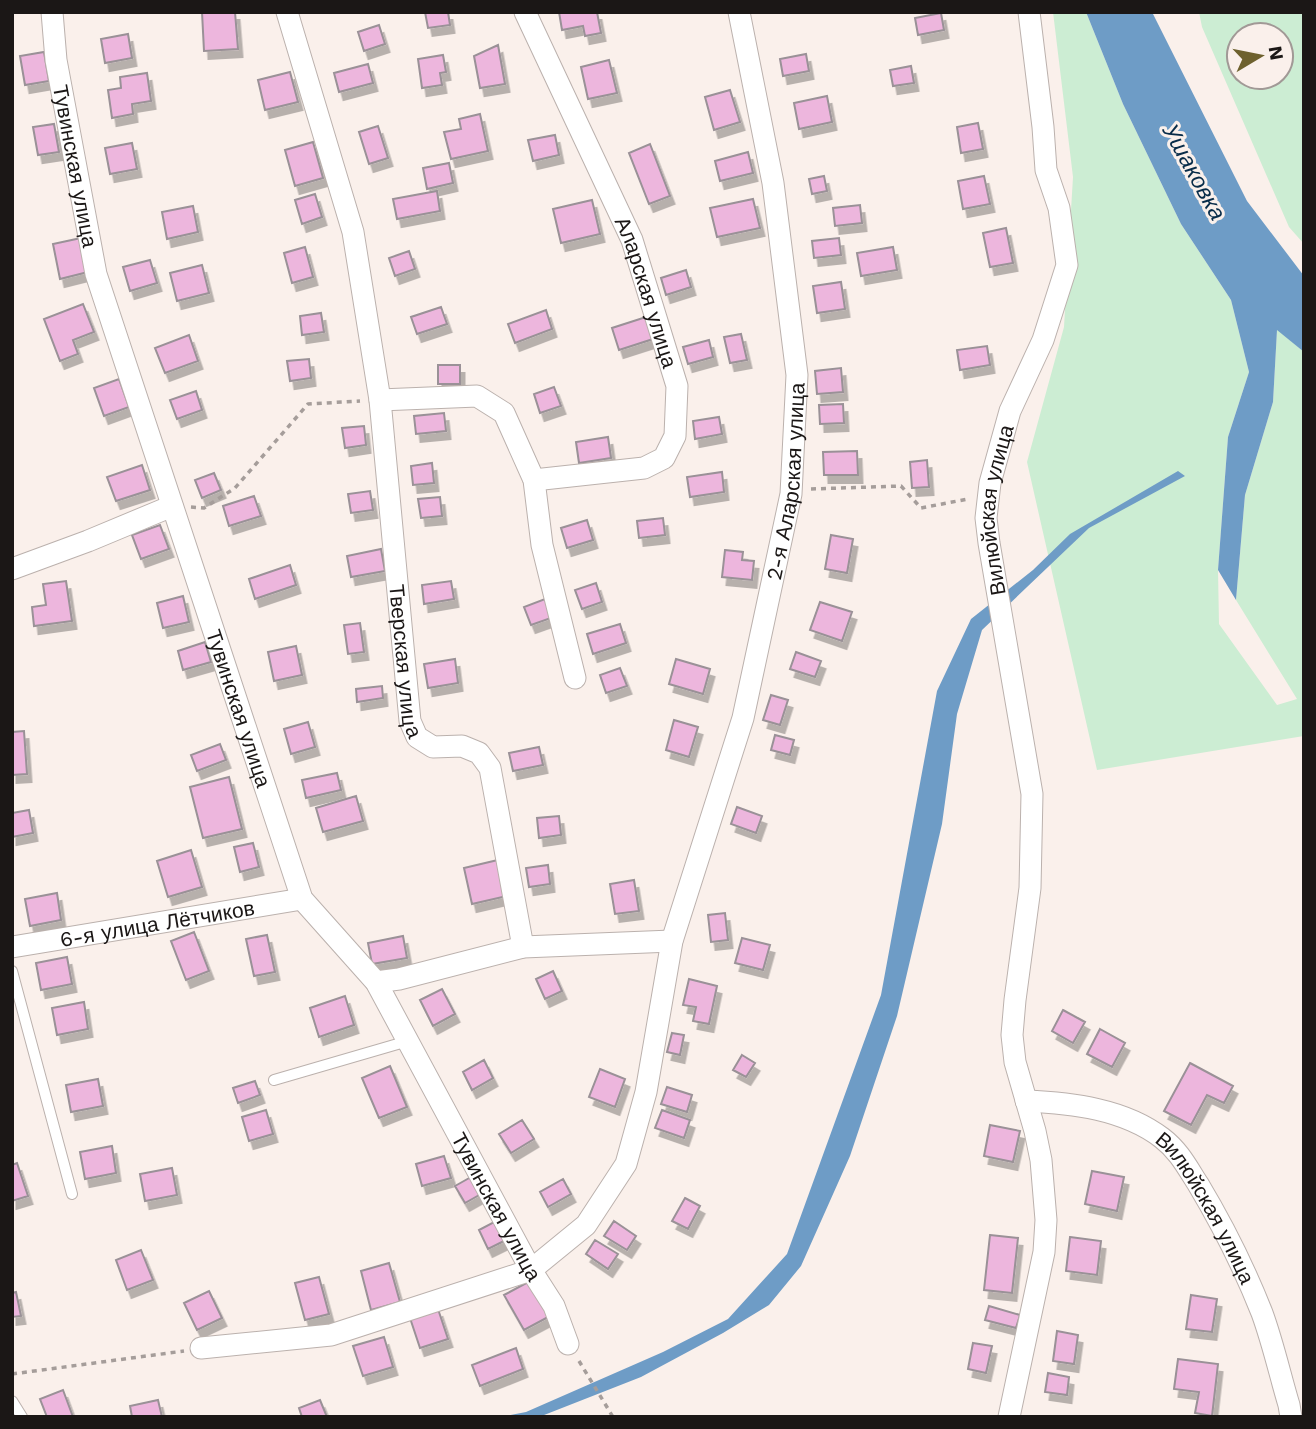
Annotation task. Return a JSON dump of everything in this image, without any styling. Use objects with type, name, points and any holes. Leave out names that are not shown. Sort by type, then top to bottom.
[{"type":"street","name":"Тувинская улица","points":[[52,12],[55,60],[96,274],[302,899],[376,982],[531,1270],[554,1306],[568,1344]]},
{"type":"street","name":"Тверская улица","points":[[287,12],[354,232],[380,400],[410,722],[417,737],[433,747],[462,746],[479,753],[490,768],[523,947]]},
{"type":"street","name":"Аларская улица","points":[[525,12],[632,240],[677,386],[676,436],[664,458],[644,468],[534,480]]},
{"type":"street","name":"2-я Аларская улица","points":[[531,1270],[586,1224],[626,1164],[646,1092],[673,941],[743,718],[792,489],[797,375],[773,183],[739,12]]},
{"type":"street","name":"Вилюйская улица","points":[[1009,1417],[1044,1252],[1045,1220],[1041,1160],[1015,1062],[1012,1035],[1030,888],[1032,794],[986,518],[990,483],[1010,411],[1043,341],[1067,265],[1059,208],[1046,170],[1028,12]]},
{"type":"street","points":[[380,400],[477,396],[504,413],[534,480],[542,545],[575,678]]},
{"type":"street","points":[[12,569],[172,506]]},
{"type":"street","name":"6-я улица Лётчиков","points":[[12,947],[302,899]]},
{"type":"street","points":[[376,982],[399,979],[523,947],[673,941]]},
{"type":"street","name":"Вилюйская улица","points":[[1026,1101],[1060,1102],[1097,1109],[1140,1124],[1177,1150],[1219,1218],[1262,1314],[1291,1417]]},
{"type":"street","points":[[201,1348],[331,1335],[531,1270]]},
{"type":"lane","points":[[12,971],[72,1194]]},
{"type":"lane","points":[[274,1080],[408,1041]]},
{"type":"lane","points":[[12,1401],[22,1417]]},
{"type":"path","points":[[172,506],[204,508],[235,488],[308,404],[380,400]]},
{"type":"path","points":[[792,489],[901,486],[921,508],[989,495]]},
{"type":"path","points":[[568,1344],[613,1417]]},
{"type":"path","points":[[12,1374],[201,1348]]},
{"type":"green space","points":[[1053,12],[1086,12],[1123,104],[1181,224],[1231,300],[1249,372],[1228,437],[1218,570],[1219,624],[1277,705],[1297,699],[1236,600],[1245,495],[1273,402],[1277,329],[1304,352],[1304,736],[1097,770],[1027,462],[1064,327],[1073,177]]},
{"type":"green space","points":[[1199,12],[1304,12],[1304,244],[1289,227],[1230,91],[1295,91],[1295,21],[1225,21],[1225,80],[1202,27]]},
{"type":"water","name":"Ушаковка","points":[[1086,12],[1152,12],[1247,201],[1304,276],[1304,352],[1277,330],[1273,402],[1245,495],[1236,600],[1218,570],[1228,437],[1249,372],[1231,300],[1181,224],[1123,104]]},
{"type":"water","points":[[1178,471],[1185,476],[1089,528],[982,630],[957,714],[942,824],[897,1016],[850,1156],[801,1266],[769,1305],[641,1377],[539,1417],[501,1417],[526,1412],[663,1352],[728,1319],[787,1254],[881,995],[937,691],[971,619],[1033,570],[1070,534]]},
{"type":"building","points":[[202,12],[235,12],[238,49],[204,51]]},
{"type":"building","points":[[425,12],[448,12],[450,25],[428,28]]},
{"type":"building","points":[[559,12],[597,12],[601,33],[585,36],[583,26],[562,30]]},
{"type":"building","points":[[941,13],[944,30],[918,35],[915,18]]},
{"type":"building","points":[[379,25],[385,44],[364,51],[358,32]]},
{"type":"building","points":[[128,34],[132,58],[105,63],[101,39]]},
{"type":"building","points":[[498,45],[505,84],[480,88],[474,56]]},
{"type":"building","points":[[44,52],[49,81],[25,85],[20,56]]},
{"type":"building","points":[[806,54],[809,71],[783,76],[780,59]]},
{"type":"building","points":[[443,55],[446,72],[440,73],[442,85],[422,88],[418,59]]},
{"type":"building","points":[[609,60],[617,93],[588,99],[581,67]]},
{"type":"building","points":[[368,64],[373,83],[339,92],[334,73]]},
{"type":"building","points":[[911,66],[914,83],[893,86],[890,70]]},
{"type":"building","points":[[290,72],[298,102],[265,110],[258,80]]},
{"type":"building","points":[[147,73],[151,101],[132,104],[133,114],[112,118],[108,90],[121,88],[120,77]]},
{"type":"building","points":[[730,90],[740,122],[714,130],[705,97]]},
{"type":"building","points":[[827,96],[832,122],[799,129],[794,103]]},
{"type":"building","points":[[480,114],[488,151],[451,159],[444,132],[461,129],[459,119]]},
{"type":"building","points":[[978,123],[983,149],[961,153],[957,127]]},
{"type":"building","points":[[54,124],[59,152],[38,155],[33,127]]},
{"type":"building","points":[[378,126],[388,158],[369,164],[359,132]]},
{"type":"building","points":[[555,135],[559,155],[533,161],[528,140]]},
{"type":"building","points":[[313,142],[323,178],[295,186],[285,150]]},
{"type":"building","points":[[132,143],[137,169],[110,174],[105,148]]},
{"type":"building","points":[[650,144],[670,196],[649,204],[629,153]]},
{"type":"building","points":[[748,152],[753,173],[720,181],[715,161]]},
{"type":"building","points":[[449,163],[453,183],[427,189],[423,168]]},
{"type":"building","points":[[824,176],[827,191],[812,194],[809,179]]},
{"type":"building","points":[[984,176],[990,204],[963,209],[958,181]]},
{"type":"building","points":[[437,191],[440,211],[397,219],[393,199]]},
{"type":"building","points":[[315,194],[322,217],[302,224],[295,200]]},
{"type":"building","points":[[753,199],[760,228],[717,237],[710,208]]},
{"type":"building","points":[[592,200],[600,234],[561,243],[553,209]]},
{"type":"building","points":[[860,205],[862,223],[835,226],[833,208]]},
{"type":"building","points":[[193,206],[198,232],[167,239],[162,212]]},
{"type":"building","points":[[1006,228],[1013,263],[990,267],[983,233]]},
{"type":"building","points":[[81,238],[88,272],[60,279],[53,244]]},
{"type":"building","points":[[839,238],[841,255],[814,258],[812,241]]},
{"type":"building","points":[[305,247],[313,277],[292,283],[284,253]]},
{"type":"building","points":[[893,247],[897,270],[861,276],[857,253]]},
{"type":"building","points":[[409,251],[415,269],[395,276],[389,258]]},
{"type":"building","points":[[150,260],[157,283],[130,291],[123,267]]},
{"type":"building","points":[[202,265],[209,293],[177,301],[170,273]]},
{"type":"building","points":[[686,270],[691,287],[666,295],[661,278]]},
{"type":"building","points":[[841,282],[845,309],[817,313],[813,286]]},
{"type":"building","points":[[83,304],[94,332],[73,340],[78,354],[60,361],[44,319]]},
{"type":"building","points":[[441,307],[447,324],[417,334],[411,317]]},
{"type":"building","points":[[546,310],[552,329],[515,343],[508,324]]},
{"type":"building","points":[[321,313],[324,332],[302,335],[300,316]]},
{"type":"building","points":[[646,317],[653,339],[619,350],[612,328]]},
{"type":"building","points":[[741,334],[747,360],[730,363],[724,337]]},
{"type":"building","points":[[189,335],[198,361],[165,373],[155,348]]},
{"type":"building","points":[[709,340],[713,357],[688,364],[683,347]]},
{"type":"building","points":[[987,346],[990,365],[960,370],[957,350]]},
{"type":"building","points":[[309,359],[311,378],[290,381],[287,361]]},
{"type":"building","points":[[438,365],[460,365],[460,384],[438,384]]},
{"type":"building","points":[[841,368],[843,392],[817,394],[815,371]]},
{"type":"building","points":[[119,379],[129,407],[104,416],[94,388]]},
{"type":"building","points":[[554,387],[561,406],[540,413],[534,394]]},
{"type":"building","points":[[196,391],[202,410],[177,419],[170,400]]},
{"type":"building","points":[[843,404],[844,423],[820,424],[819,405]]},
{"type":"building","points":[[444,413],[446,431],[416,434],[414,416]]},
{"type":"building","points":[[719,417],[722,434],[695,439],[693,421]]},
{"type":"building","points":[[364,426],[366,445],[345,448],[342,428]]},
{"type":"building","points":[[608,437],[611,458],[579,463],[576,442]]},
{"type":"building","points":[[857,451],[858,475],[824,475],[823,452]]},
{"type":"building","points":[[927,460],[929,487],[912,488],[910,462]]},
{"type":"building","points":[[432,463],[434,483],[413,485],[411,466]]},
{"type":"building","points":[[142,465],[150,490],[116,501],[107,477]]},
{"type":"building","points":[[722,472],[724,492],[690,497],[687,477]]},
{"type":"building","points":[[214,473],[221,490],[202,498],[195,480]]},
{"type":"building","points":[[370,491],[373,510],[351,513],[348,494]]},
{"type":"building","points":[[254,496],[261,516],[229,526],[223,506]]},
{"type":"building","points":[[440,497],[442,516],[421,518],[418,499]]},
{"type":"building","points":[[663,518],[665,535],[639,538],[637,521]]},
{"type":"building","points":[[587,520],[593,540],[567,548],[561,528]]},
{"type":"building","points":[[160,525],[169,549],[141,559],[132,535]]},
{"type":"building","points":[[831,535],[853,539],[847,573],[825,569]]},
{"type":"building","points":[[381,549],[385,571],[351,577],[347,556]]},
{"type":"building","points":[[725,550],[743,552],[742,560],[754,561],[752,580],[722,577]]},
{"type":"building","points":[[290,565],[296,585],[255,599],[249,579]]},
{"type":"building","points":[[66,581],[72,621],[34,626],[32,607],[46,605],[43,584]]},
{"type":"building","points":[[451,581],[454,599],[424,604],[422,585]]},
{"type":"building","points":[[596,583],[602,602],[582,609],[575,590]]},
{"type":"building","points":[[183,596],[189,622],[163,628],[157,603]]},
{"type":"building","points":[[545,599],[551,618],[531,625],[524,607]]},
{"type":"building","points":[[820,602],[852,612],[842,641],[810,630]]},
{"type":"building","points":[[360,623],[364,652],[348,654],[344,625]]},
{"type":"building","points":[[620,624],[626,643],[593,654],[587,634]]},
{"type":"building","points":[[205,642],[211,662],[183,670],[178,651]]},
{"type":"building","points":[[296,646],[302,675],[274,681],[268,652]]},
{"type":"building","points":[[796,652],[821,661],[815,677],[790,669]]},
{"type":"building","points":[[455,659],[458,683],[428,688],[424,664]]},
{"type":"building","points":[[676,659],[710,669],[703,694],[669,684]]},
{"type":"building","points":[[620,668],[627,686],[606,693],[600,675]]},
{"type":"building","points":[[382,686],[383,698],[357,702],[356,689]]},
{"type":"building","points":[[771,695],[788,700],[780,725],[763,720]]},
{"type":"building","points":[[674,720],[698,727],[689,757],[666,750]]},
{"type":"building","points":[[308,722],[315,747],[291,754],[284,729]]},
{"type":"building","points":[[24,731],[27,774],[12,775],[12,732]]},
{"type":"building","points":[[775,735],[794,740],[790,755],[771,750]]},
{"type":"building","points":[[220,744],[226,760],[197,771],[191,755]]},
{"type":"building","points":[[539,747],[543,765],[513,771],[509,753]]},
{"type":"building","points":[[337,773],[341,790],[306,798],[302,780]]},
{"type":"building","points":[[229,777],[242,829],[203,838],[190,787]]},
{"type":"building","points":[[356,796],[363,821],[323,832],[316,808]]},
{"type":"building","points":[[737,807],[762,816],[756,833],[731,824]]},
{"type":"building","points":[[29,810],[33,833],[12,837],[12,813]]},
{"type":"building","points":[[559,816],[561,835],[539,838],[537,818]]},
{"type":"building","points":[[253,843],[259,867],[240,872],[234,847]]},
{"type":"building","points":[[191,850],[202,887],[168,897],[157,861]]},
{"type":"building","points":[[502,859],[511,895],[472,904],[464,868]]},
{"type":"building","points":[[548,865],[550,884],[529,887],[526,868]]},
{"type":"building","points":[[634,880],[639,911],[615,914],[610,884]]},
{"type":"building","points":[[57,893],[61,920],[30,926],[25,899]]},
{"type":"building","points":[[725,913],[728,940],[711,942],[708,915]]},
{"type":"building","points":[[194,932],[209,971],[186,980],[171,941]]},
{"type":"building","points":[[267,935],[275,972],[254,976],[246,939]]},
{"type":"building","points":[[403,936],[407,958],[372,964],[368,943]]},
{"type":"building","points":[[742,938],[770,945],[763,970],[735,963]]},
{"type":"building","points":[[67,957],[72,984],[41,990],[36,963]]},
{"type":"building","points":[[553,971],[562,991],[545,999],[536,979]]},
{"type":"building","points":[[689,979],[717,986],[709,1024],[693,1021],[696,1007],[683,1005]]},
{"type":"building","points":[[442,989],[455,1014],[433,1026],[420,1000]]},
{"type":"building","points":[[345,996],[354,1025],[319,1037],[310,1008]]},
{"type":"building","points":[[84,1002],[88,1029],[57,1035],[52,1008]]},
{"type":"building","points":[[1063,1010],[1085,1022],[1073,1043],[1052,1031]]},
{"type":"building","points":[[1100,1029],[1125,1043],[1112,1067],[1087,1054]]},
{"type":"building","points":[[672,1033],[684,1035],[680,1055],[667,1052]]},
{"type":"building","points":[[742,1055],[755,1063],[746,1077],[733,1070]]},
{"type":"building","points":[[484,1060],[493,1078],[472,1090],[463,1072]]},
{"type":"building","points":[[1190,1063],[1233,1086],[1224,1103],[1207,1095],[1191,1125],[1164,1111]]},
{"type":"building","points":[[390,1066],[407,1107],[379,1118],[362,1078]]},
{"type":"building","points":[[600,1069],[625,1079],[615,1107],[589,1097]]},
{"type":"building","points":[[98,1079],[103,1106],[71,1112],[66,1085]]},
{"type":"building","points":[[255,1081],[260,1095],[238,1103],[233,1088]]},
{"type":"building","points":[[667,1087],[692,1095],[687,1112],[661,1104]]},
{"type":"building","points":[[266,1110],[273,1134],[249,1141],[242,1117]]},
{"type":"building","points":[[662,1110],[690,1120],[684,1138],[655,1128]]},
{"type":"building","points":[[522,1120],[534,1139],[511,1153],[499,1134]]},
{"type":"building","points":[[990,1125],[1020,1131],[1013,1162],[984,1156]]},
{"type":"building","points":[[112,1146],[116,1173],[85,1179],[80,1152]]},
{"type":"building","points":[[444,1156],[451,1178],[422,1186],[416,1164]]},
{"type":"building","points":[[17,1163],[28,1196],[12,1201],[12,1165]]},
{"type":"building","points":[[172,1168],[177,1195],[145,1201],[140,1174]]},
{"type":"building","points":[[1092,1171],[1124,1177],[1117,1211],[1085,1204]]},
{"type":"building","points":[[471,1177],[481,1194],[465,1203],[455,1186]]},
{"type":"building","points":[[563,1179],[571,1194],[548,1207],[540,1192]]},
{"type":"building","points":[[685,1198],[700,1206],[688,1229],[672,1221]]},
{"type":"building","points":[[496,1221],[506,1240],[488,1249],[479,1230]]},
{"type":"building","points":[[614,1221],[636,1236],[627,1250],[604,1236]]},
{"type":"building","points":[[990,1235],[1018,1238],[1012,1293],[984,1290]]},
{"type":"building","points":[[1070,1237],[1101,1241],[1097,1275],[1066,1271]]},
{"type":"building","points":[[595,1240],[618,1254],[608,1269],[586,1254]]},
{"type":"building","points":[[141,1250],[153,1280],[127,1290],[116,1260]]},
{"type":"building","points":[[389,1263],[400,1302],[371,1310],[361,1271]]},
{"type":"building","points":[[319,1277],[329,1314],[305,1320],[295,1283]]},
{"type":"building","points":[[530,1281],[550,1316],[524,1330],[504,1295]]},
{"type":"building","points":[[209,1291],[222,1318],[197,1330],[184,1303]]},
{"type":"building","points":[[16,1292],[21,1316],[12,1317],[12,1293]]},
{"type":"building","points":[[1191,1295],[1217,1299],[1212,1332],[1186,1329]]},
{"type":"building","points":[[989,1306],[1020,1315],[1016,1328],[985,1320]]},
{"type":"building","points":[[438,1309],[448,1339],[420,1348],[410,1318]]},
{"type":"building","points":[[1057,1331],[1078,1335],[1074,1364],[1053,1361]]},
{"type":"building","points":[[384,1337],[393,1367],[363,1376],[353,1346]]},
{"type":"building","points":[[973,1343],[992,1346],[986,1373],[968,1369]]},
{"type":"building","points":[[516,1348],[523,1369],[480,1386],[472,1365]]},
{"type":"building","points":[[1178,1359],[1218,1364],[1212,1416],[1195,1413],[1199,1392],[1174,1389]]},
{"type":"building","points":[[1048,1373],[1069,1377],[1067,1395],[1045,1392]]},
{"type":"building","points":[[63,1390],[73,1417],[47,1417],[40,1399]]},
{"type":"building","points":[[158,1400],[162,1417],[132,1417],[130,1406]]},
{"type":"building","points":[[320,1400],[327,1417],[302,1417],[299,1408]]}]
